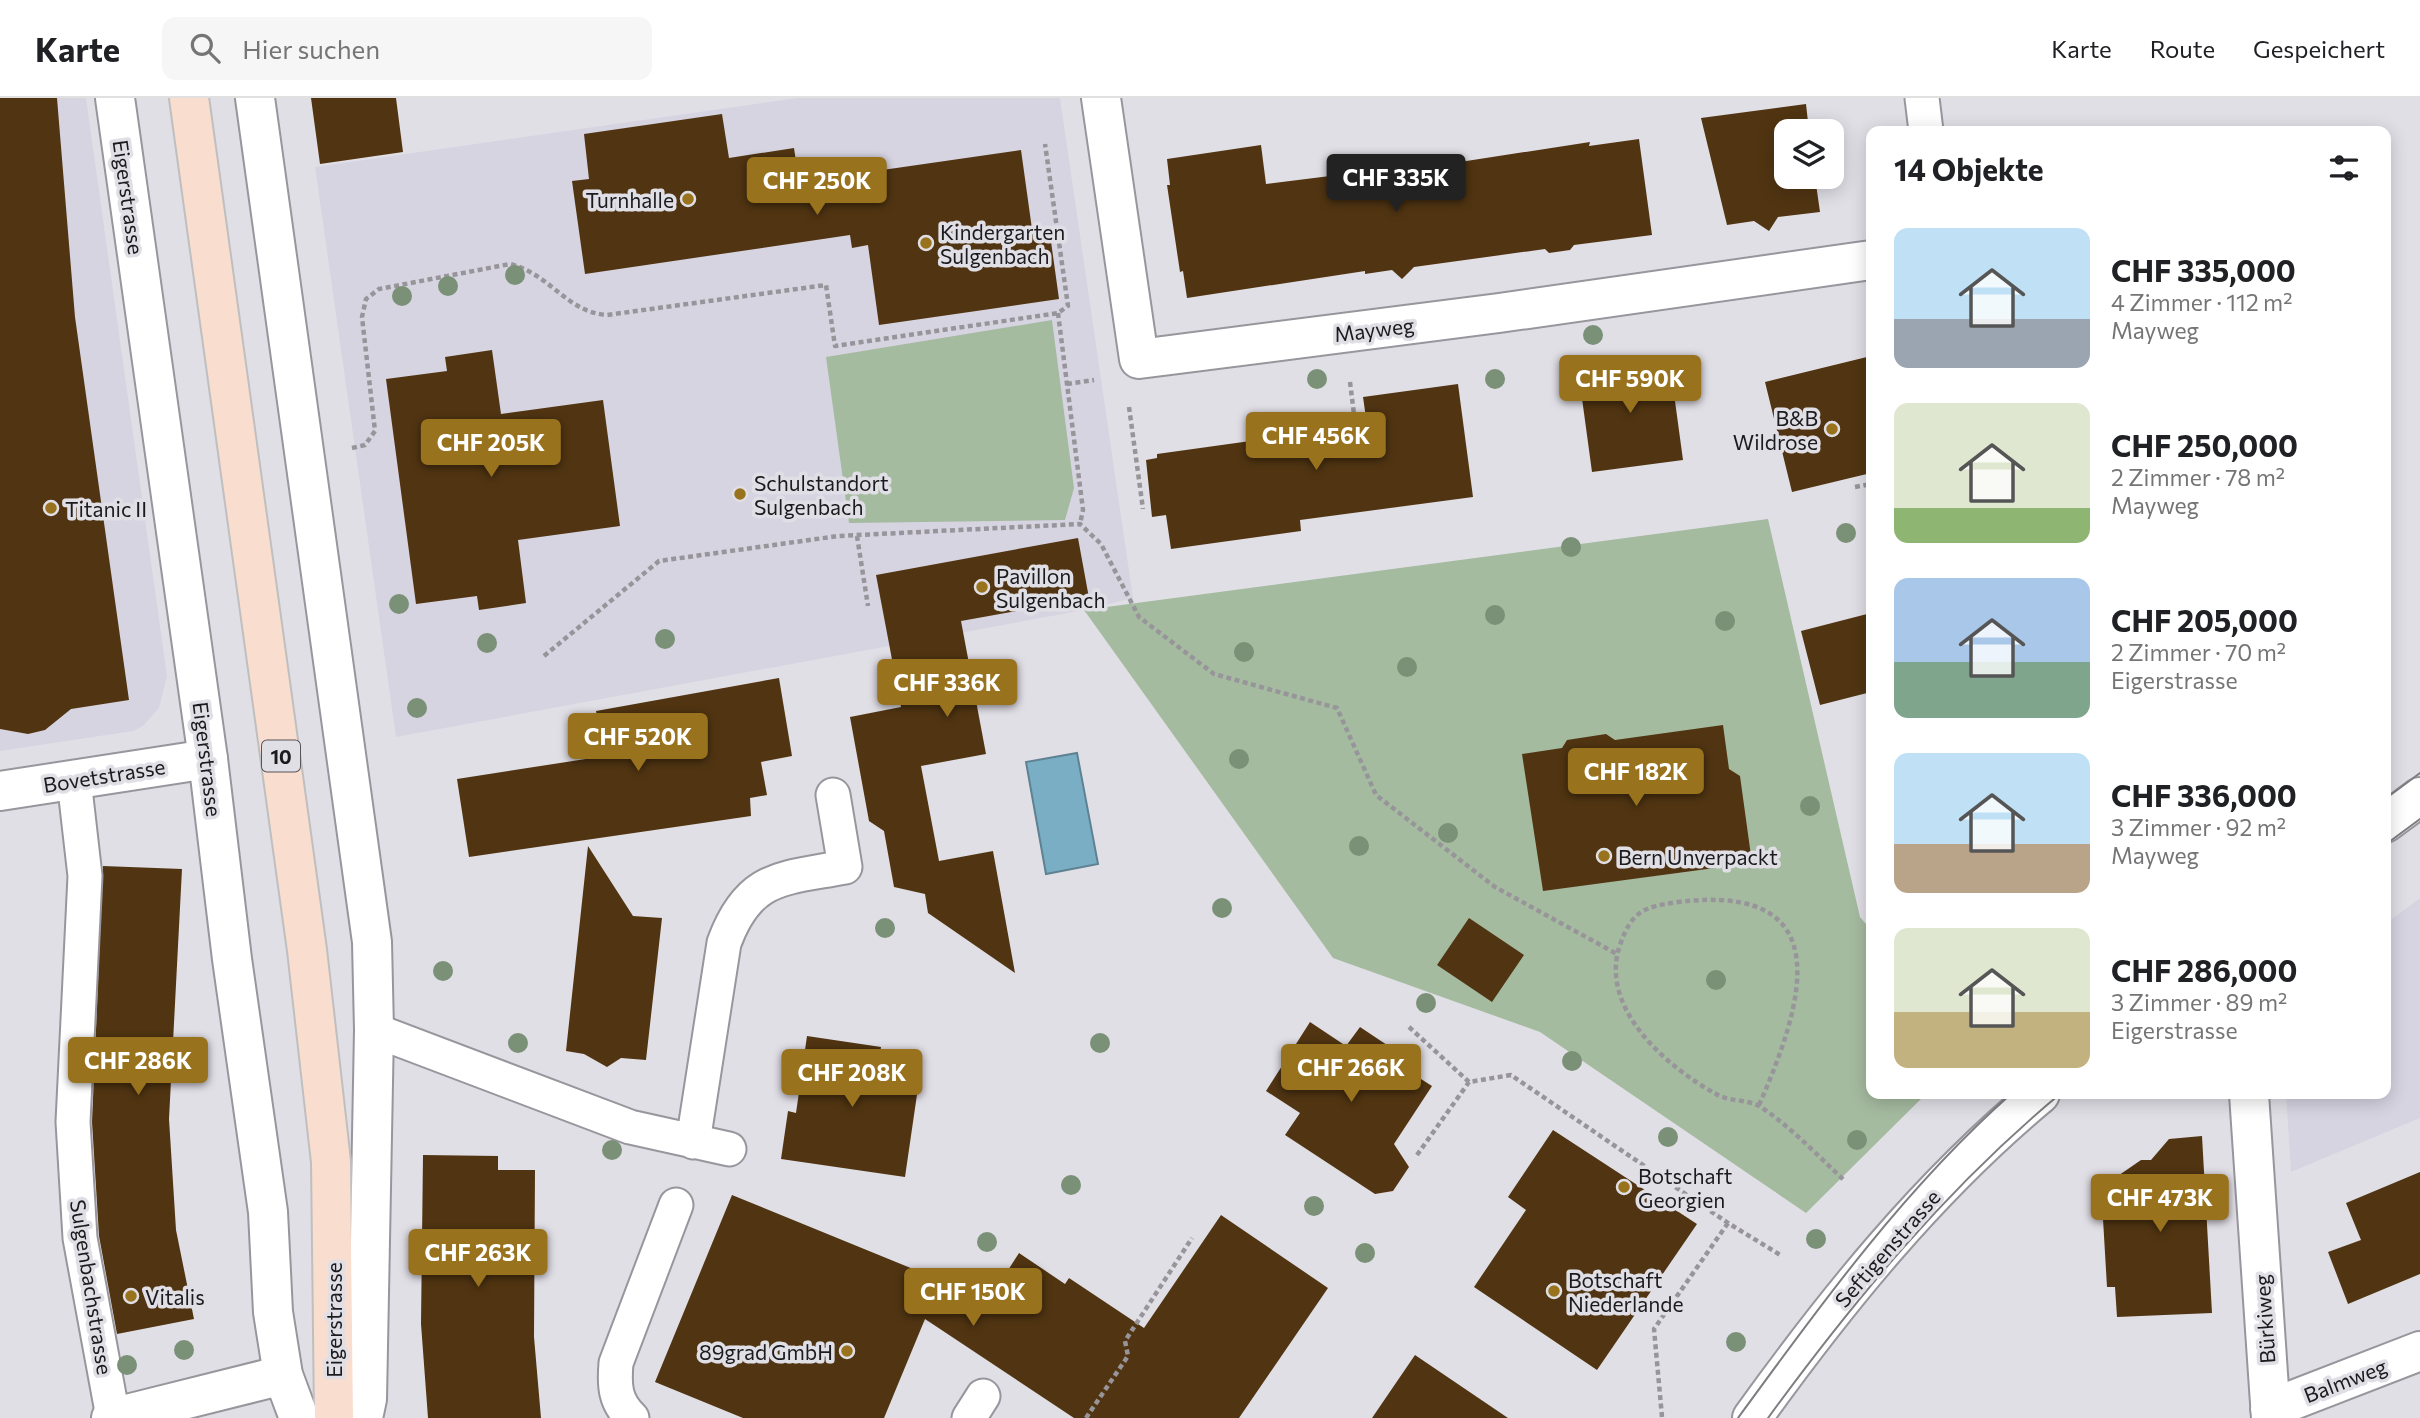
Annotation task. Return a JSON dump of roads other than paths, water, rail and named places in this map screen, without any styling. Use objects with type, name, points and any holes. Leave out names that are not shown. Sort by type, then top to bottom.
[{"type":"main road","name":"Eigerstrasse","points":[[115,98],[208,759],[232,959],[268,1212],[273,1312],[283,1375],[299,1418]]},
{"type":"main road","name":"Eigerstrasse","points":[[189,98],[307,950],[331,1162],[334,1418]]},
{"type":"main road","name":"Eigerstrasse","points":[[255,98],[367,894],[374,973],[368,1399],[363,1418]]},
{"type":"main road","name":"Mayweg","points":[[1101,98],[1139,359],[1866,261]]},
{"type":"main road","name":"Bovetstrasse","points":[[0,791],[208,759]]},
{"type":"main road","points":[[2391,818],[2420,797]]},
{"type":"main road","name":"Seftigenstrasse","points":[[1752,1418],[1830,1313],[1905,1224],[1970,1157],[2034,1099]]},
{"type":"main road","name":"Bürkiweg","points":[[2249,1099],[2270,1414]]},
{"type":"main road","name":"Balmweg","points":[[2270,1414],[2420,1351]]},
{"type":"main road","name":"Sulgenbachstrasse","points":[[112,1418],[283,1375]]},
{"type":"lane","points":[[1922,98],[1925,126]]},
{"type":"lane","name":"Sulgenbachstrasse","points":[[74,779],[85,876],[73,1122],[80,1238],[112,1418]]},
{"type":"lane","points":[[693,1142],[724,943],[732,922],[743,903],[772,882],[845,867],[832,795]]},
{"type":"lane","points":[[374,1030],[630,1127],[729,1149]]},
{"type":"lane","points":[[632,1418],[623,1410],[614,1389],[616,1363],[676,1205]]},
{"type":"water","points":[[1077,753],[1098,864],[1046,874],[1026,762]]},
{"type":"tram line","points":[[2391,795],[2420,773]]},
{"type":"tram line","points":[[2391,841],[2420,819]]},
{"type":"tram line","points":[[1738,1418],[1866,1248],[1935,1168],[2006,1099]]},
{"type":"tram line","points":[[1768,1418],[1834,1330],[1904,1247],[1979,1168],[2054,1099]]},
{"type":"place","name":"Turnhalle","points":[[688,199]]},
{"type":"place","name":"Kindergarten Sulgenbach","points":[[926,243]]},
{"type":"place","name":"B&B Wildrose","points":[[1832,429]]},
{"type":"place","name":"Schulstandort Sulgenbach","points":[[740,494]]},
{"type":"place","name":"Titanic II","points":[[51,508]]},
{"type":"place","name":"Pavillon Sulgenbach","points":[[982,587]]},
{"type":"place","name":"Bern Unverpackt","points":[[1604,856]]},
{"type":"place","name":"Botschaft Georgien","points":[[1624,1187]]},
{"type":"place","name":"Botschaft Niederlande","points":[[1554,1291]]},
{"type":"place","name":"Vitalis","points":[[131,1296]]},
{"type":"place","name":"89grad GmbH","points":[[847,1351]]}]
